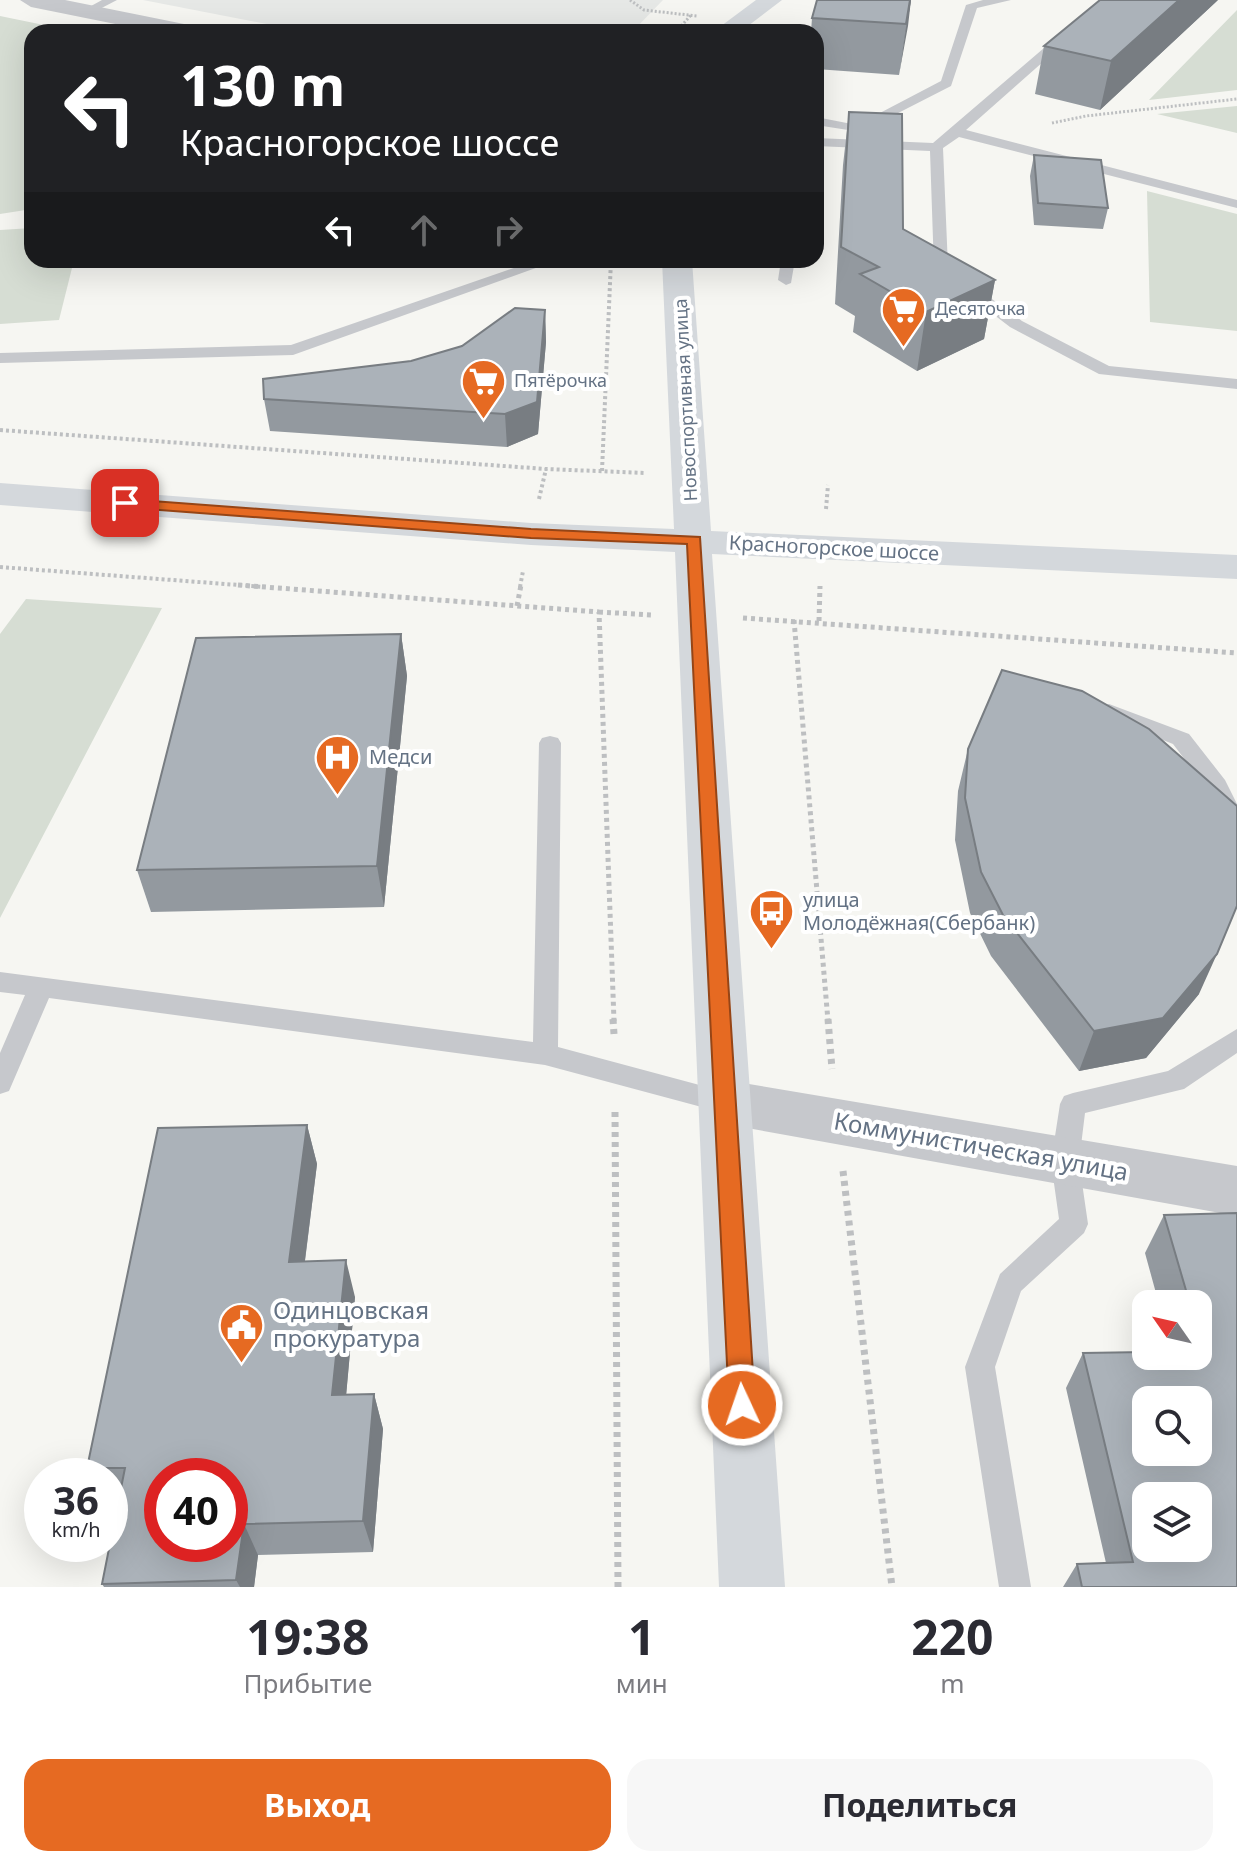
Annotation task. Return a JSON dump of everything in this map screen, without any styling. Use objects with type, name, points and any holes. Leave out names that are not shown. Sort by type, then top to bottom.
[{"type":"main road","points":[[736,24],[771,0]]},
{"type":"main road","name":"Новоспортивная улица","points":[[677,268],[752,1587]]},
{"type":"main road","name":"Красногорское шоссе","points":[[0,494],[531,534],[1237,567]]},
{"type":"street","points":[[31,0],[151,24]]},
{"type":"street","name":"Коммунистическая улица","points":[[725,1102],[1237,1191]]},
{"type":"lane","points":[[88,11],[111,0]]},
{"type":"lane","points":[[824,143],[947,83],[972,5],[1005,0]]},
{"type":"lane","points":[[824,143],[936,147],[1107,0]]},
{"type":"lane","points":[[824,123],[856,129]]},
{"type":"lane","points":[[957,132],[1237,204]]},
{"type":"lane","points":[[936,147],[941,269],[1016,324],[1105,371],[1237,384]]},
{"type":"lane","points":[[0,358],[293,350],[528,268]]},
{"type":"lane","points":[[786,280],[787,268]]},
{"type":"lane","points":[[1086,702],[1181,739],[1217,786],[1237,827]]},
{"type":"lane","points":[[545,1054],[550,743]]},
{"type":"lane","points":[[0,982],[545,1054],[725,1102]]},
{"type":"lane","points":[[0,1083],[41,988]]},
{"type":"lane","points":[[1015,1587],[980,1367],[1010,1283],[1074,1224],[1065,1162],[1073,1104],[1175,1081],[1237,1039]]},
{"type":"path","points":[[991,141],[1001,134],[1086,116],[1237,99]]},
{"type":"path","points":[[602,471],[611,268]]},
{"type":"path","points":[[0,430],[688,475]]},
{"type":"path","points":[[0,567],[599,612],[616,1073],[618,1587]]},
{"type":"path","points":[[794,620],[1237,653]]},
{"type":"shaded area","points":[[143,0],[663,0],[640,24],[267,24]]},
{"type":"shaded area","points":[[1237,10],[1237,90],[1149,100]]},
{"type":"shaded area","points":[[0,16],[39,24],[24,24],[24,210],[0,214]]},
{"type":"shaded area","points":[[1237,106],[1237,133],[1157,114]]},
{"type":"shaded area","points":[[1147,191],[1237,214],[1237,331],[1150,322]]},
{"type":"shaded area","points":[[24,228],[24,268],[72,268],[59,320],[0,324],[0,230]]},
{"type":"shaded area","points":[[26,599],[162,608],[0,918],[0,634]]},
{"type":"building","points":[[817,0],[910,0],[906,24],[812,18]]},
{"type":"building","points":[[1100,0],[1179,0],[1111,61],[1044,46]]},
{"type":"building","points":[[849,112],[902,114],[903,229],[995,280],[926,312],[860,274],[879,267],[841,247]]},
{"type":"building","points":[[1034,155],[1101,160],[1108,208],[1038,203]]},
{"type":"building","points":[[515,308],[545,310],[537,402],[505,414],[264,399],[263,379],[411,361],[462,346]]},
{"type":"building","points":[[401,634],[377,866],[137,870],[196,638]]},
{"type":"building","points":[[1002,670],[1082,691],[1149,729],[1237,806],[1237,906],[1217,954],[1163,1018],[1094,1031],[1003,915],[981,872],[965,798],[968,749]]},
{"type":"building","name":"Одинцовская прокуратура","points":[[307,1125],[289,1262],[346,1260],[332,1395],[374,1394],[363,1521],[248,1524],[248,1458],[144,1458],[144,1562],[239,1562],[236,1580],[102,1584],[106,1562],[128,1562],[128,1458],[89,1458],[158,1128]]},
{"type":"building","points":[[1237,1213],[1237,1587],[1082,1587],[1077,1564],[1212,1562],[1212,1482],[1132,1482],[1132,1558],[1083,1353],[1132,1352],[1132,1370],[1212,1370],[1212,1290],[1186,1290],[1164,1215]]},
{"type":"place","name":"Десяточка","points":[[904,348]]},
{"type":"place","name":"Пятёрочка","points":[[483,420]]},
{"type":"place","name":"Медси","points":[[338,796]]},
{"type":"place","name":"улица Молодёжная(Сбербанк)","points":[[772,951]]},
{"type":"place","name":"Одинцовская прокуратура","points":[[242,1364]]},
{"type":"route","points":[[125,503],[531,534],[694,540],[742,1405]]}]
